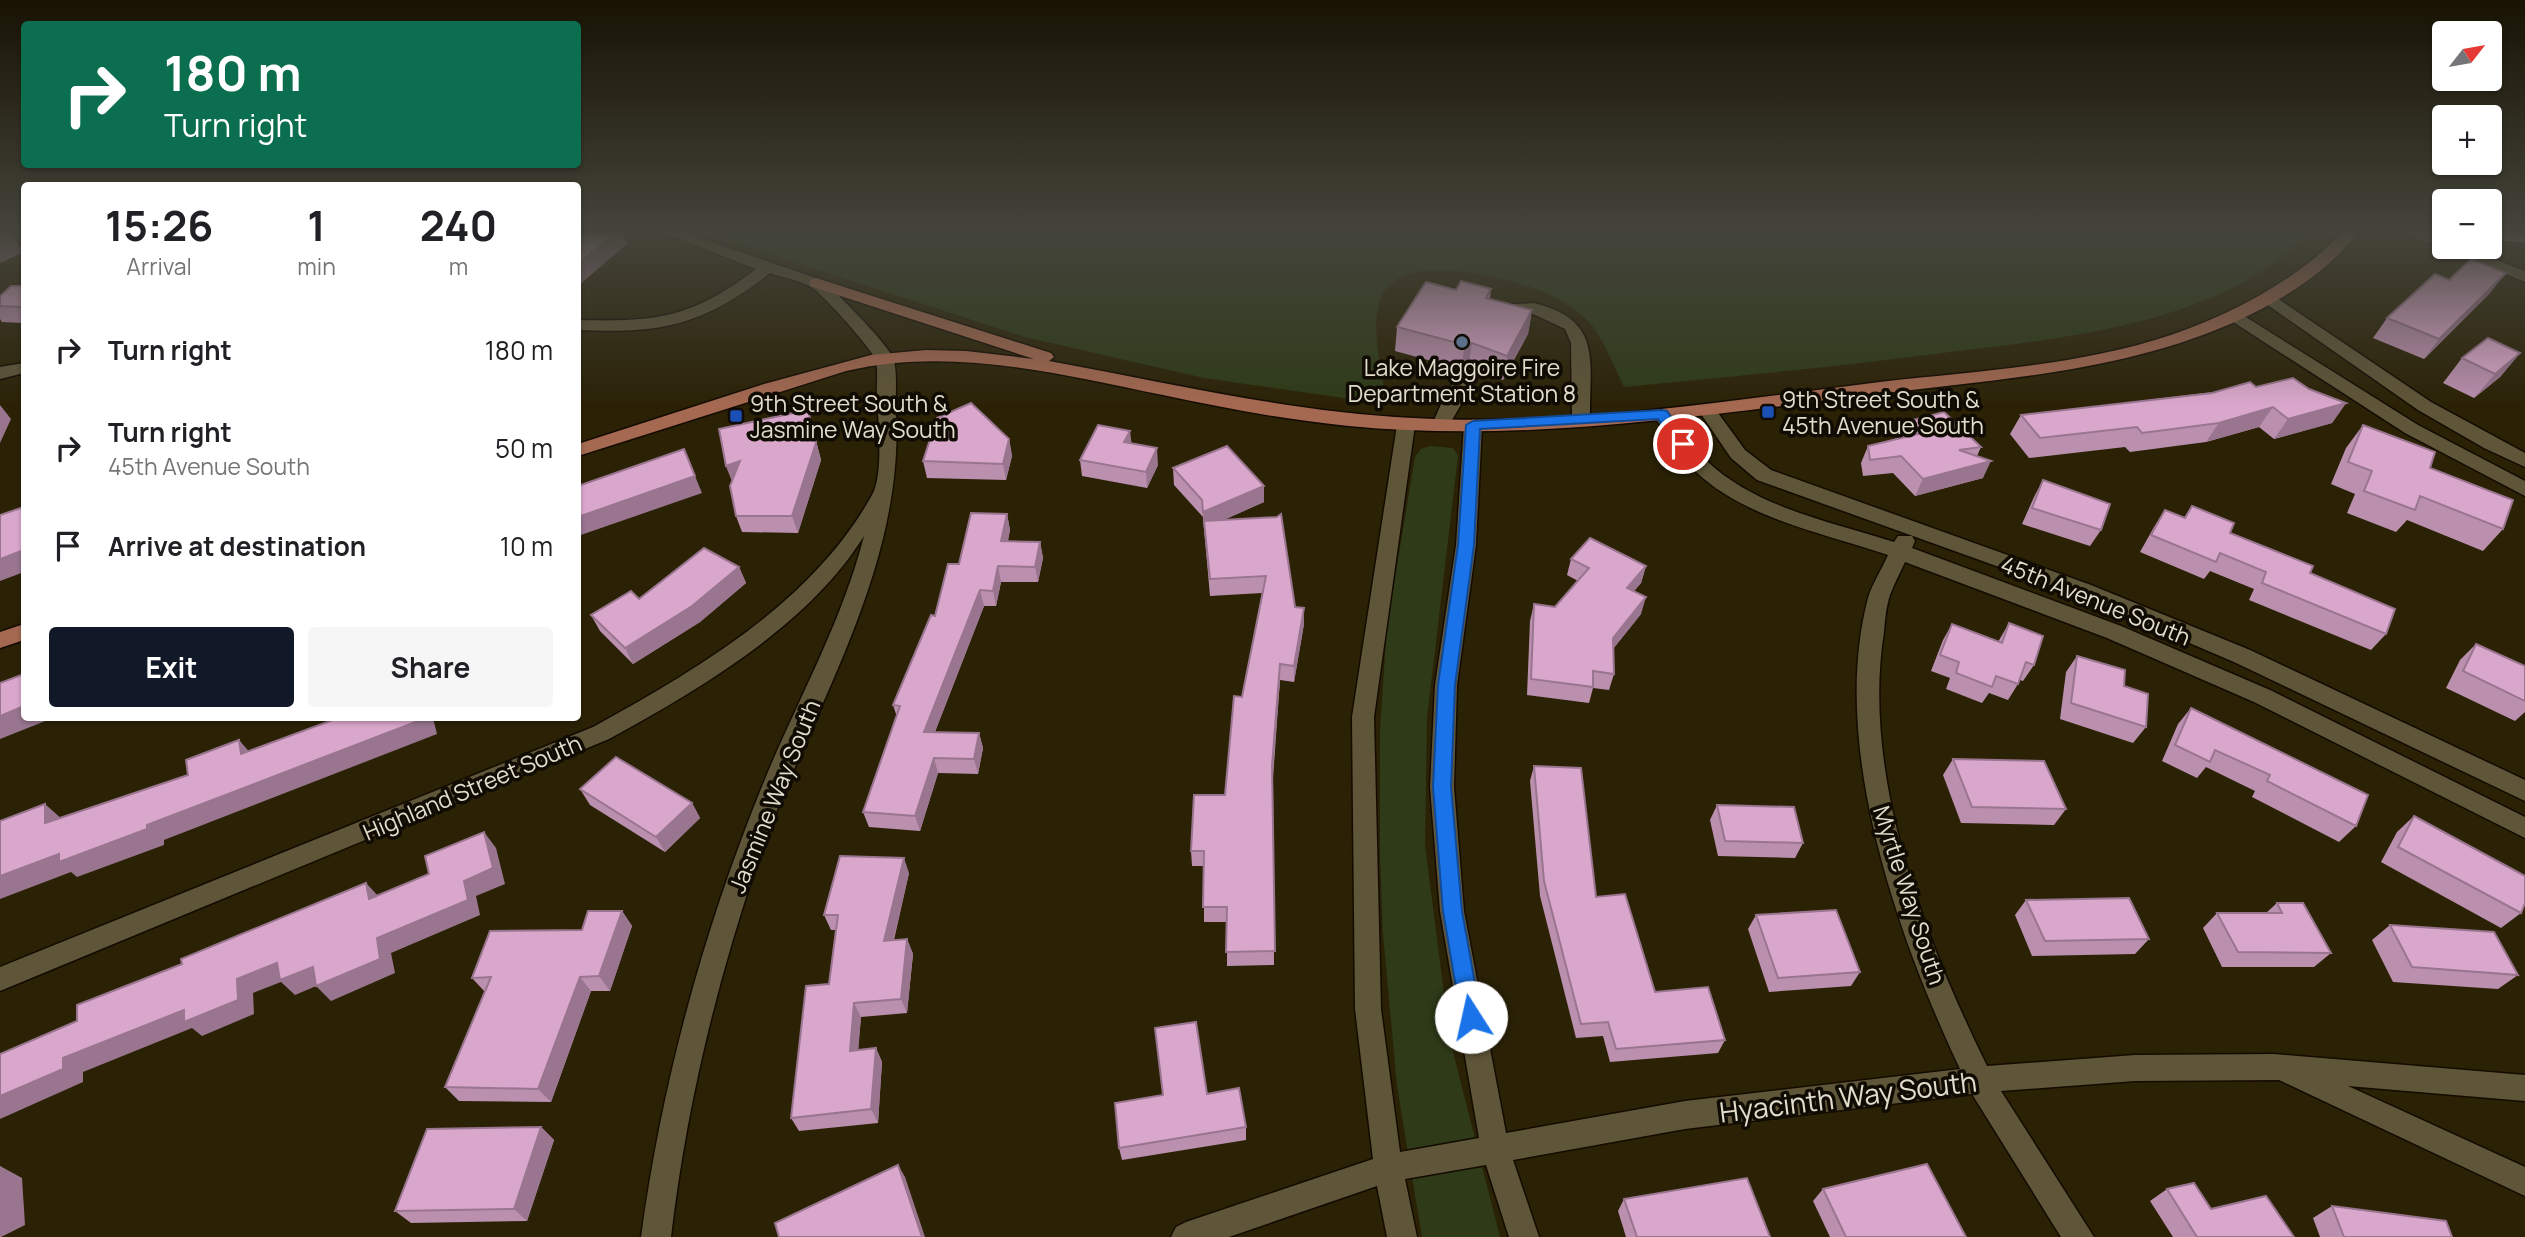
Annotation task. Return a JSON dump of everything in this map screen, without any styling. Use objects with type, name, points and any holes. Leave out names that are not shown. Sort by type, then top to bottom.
[{"type":"main road","points":[[840,291],[1107,378]]},
{"type":"main road","points":[[581,449],[824,372],[884,359],[944,357],[1001,360],[1276,411],[1406,425],[1473,425],[1662,415],[2014,372],[2103,356],[2166,340],[2233,314],[2280,291]]},
{"type":"main road","points":[[0,640],[21,633]]},
{"type":"street","points":[[581,325],[648,325],[682,320],[706,312],[739,291]]},
{"type":"street","points":[[824,291],[858,324],[884,359]]},
{"type":"street","points":[[2268,298],[2396,390],[2482,441],[2525,461]]},
{"type":"street","points":[[1500,318],[1509,309],[1534,309],[1572,326],[1580,343],[1581,420]]},
{"type":"street","points":[[2233,314],[2353,396],[2419,435],[2525,489]]},
{"type":"street","name":"Jasmine Way South","points":[[656,1237],[667,1152],[703,993],[755,837],[852,611],[874,538],[879,497],[889,454],[884,359]]},
{"type":"street","points":[[0,373],[21,370]]},
{"type":"street","points":[[1441,425],[1467,376]]},
{"type":"street","name":"45th Avenue South","points":[[1707,410],[1738,454],[1764,475],[1808,493],[1915,527],[2084,590],[2242,656],[2401,729],[2525,791]]},
{"type":"street","name":"45th Avenue South","points":[[1662,415],[1700,466],[1724,485],[1756,503],[1811,525],[1898,551],[2114,632],[2250,691],[2409,767],[2525,828]]},
{"type":"street","points":[[1402,1237],[1388,1168],[1368,1009],[1363,717],[1406,425]]},
{"type":"street","points":[[1473,425],[1466,545],[1446,685],[1442,787],[1452,911],[1494,1149],[1524,1237]]},
{"type":"street","name":"Highland Street South","points":[[0,979],[493,780],[612,727],[678,691],[721,662],[791,606],[843,554],[879,497]]},
{"type":"street","name":"Myrtle Way South","points":[[1915,527],[1898,551],[1882,587],[1869,650],[1868,731],[1875,790],[1926,957],[1979,1080],[2079,1237]]},
{"type":"street","points":[[2274,1067],[2525,1182]]},
{"type":"street","name":"Hyacinth Way South","points":[[1186,1237],[1388,1168],[1685,1115],[1979,1080],[2135,1068],[2274,1067],[2525,1088]]},
{"type":"green space","points":[[882,291],[1386,291],[1379,306],[1376,332],[1386,400],[1357,400],[1204,378],[1025,337]]},
{"type":"green space","points":[[1541,291],[2225,291],[2180,310],[2077,335],[1813,368],[1624,387],[1603,343],[1588,321],[1568,305]]},
{"type":"green space","points":[[1430,446],[1453,448],[1458,456],[1427,718],[1425,845],[1450,1040],[1500,1237],[1422,1237],[1397,1086],[1383,934],[1380,730],[1387,626],[1415,457],[1421,449]]},
{"type":"building","points":[[6,291],[21,291],[21,307],[0,306],[0,296]]},
{"type":"building","points":[[1420,291],[1490,291],[1486,298],[1532,310],[1507,356],[1472,343],[1465,345],[1397,327]]},
{"type":"building","points":[[2417,291],[2488,291],[2439,339],[2387,318]]},
{"type":"building","points":[[2488,338],[2520,353],[2495,374],[2462,358]]},
{"type":"building","points":[[2293,378],[2309,389],[2346,403],[2288,419],[2273,407],[2219,423],[2142,433],[2137,427],[2040,438],[2021,415],[2212,393],[2250,382],[2256,387]]},
{"type":"building","points":[[971,403],[1009,439],[1003,464],[923,461],[937,418]]},
{"type":"building","points":[[808,410],[816,443],[792,516],[736,516],[730,486],[740,461],[726,466],[719,429]]},
{"type":"building","points":[[1944,412],[1981,447],[1959,450],[1991,461],[1923,479],[1901,456],[1870,460],[1868,446],[1922,433],[1909,421]]},
{"type":"building","points":[[1098,425],[1130,431],[1124,442],[1157,448],[1146,472],[1080,460]]},
{"type":"building","points":[[2363,425],[2435,452],[2430,468],[2513,500],[2503,529],[2420,496],[2415,510],[2364,491],[2372,471],[2348,462]]},
{"type":"building","points":[[1227,446],[1264,486],[1203,512],[1202,500],[1173,468]]},
{"type":"building","points":[[684,449],[695,476],[581,516],[581,485]]},
{"type":"building","points":[[2043,480],[2110,504],[2101,530],[2032,508]]},
{"type":"building","points":[[2192,506],[2234,523],[2230,533],[2313,566],[2310,573],[2395,609],[2386,634],[2262,583],[2266,572],[2220,553],[2216,562],[2151,535],[2165,510],[2185,518]]},
{"type":"building","points":[[21,508],[21,551],[0,559],[0,515]]},
{"type":"building","points":[[971,513],[1007,514],[1001,541],[1040,542],[1035,567],[998,566],[993,591],[980,590],[924,732],[979,733],[974,759],[934,758],[915,816],[863,812],[900,706],[893,705],[931,615],[935,616],[948,564],[959,564]]},
{"type":"building","points":[[1281,514],[1295,607],[1304,608],[1294,666],[1280,664],[1272,766],[1275,951],[1226,952],[1227,907],[1203,907],[1204,851],[1191,851],[1194,795],[1225,795],[1234,696],[1242,697],[1266,576],[1210,579],[1204,521],[1277,517]]},
{"type":"building","points":[[1590,538],[1646,566],[1627,588],[1646,597],[1613,638],[1614,674],[1593,671],[1593,687],[1531,679],[1534,604],[1555,607],[1589,568],[1571,559]]},
{"type":"building","points":[[704,548],[739,567],[692,606],[625,648],[591,615],[631,591],[639,599]]},
{"type":"building","points":[[2009,623],[2043,636],[2034,665],[2026,662],[2018,684],[1996,676],[1992,687],[1956,673],[1959,662],[1940,655],[1952,624],[2002,643]]},
{"type":"building","points":[[2476,644],[2525,666],[2525,701],[2463,671]]},
{"type":"building","points":[[2077,656],[2125,670],[2124,686],[2148,694],[2146,727],[2071,703]]},
{"type":"building","points":[[21,675],[21,707],[0,716],[0,683]]},
{"type":"building","points":[[2191,708],[2368,795],[2356,826],[2267,781],[2270,775],[2215,750],[2210,762],[2175,745]]},
{"type":"building","points":[[330,721],[418,721],[147,825],[147,829],[59,862],[59,854],[0,876],[0,821],[45,804],[45,823],[188,775],[186,760],[239,740],[241,754]]},
{"type":"building","points":[[616,757],[692,803],[656,837],[580,789]]},
{"type":"building","points":[[1953,759],[2044,761],[2066,809],[1972,807]]},
{"type":"building","points":[[1534,766],[1581,768],[1596,897],[1625,894],[1655,992],[1708,987],[1725,1040],[1616,1049],[1608,1022],[1581,1024],[1544,881]]},
{"type":"building","points":[[1717,805],[1794,807],[1803,843],[1725,841]]},
{"type":"building","points":[[2414,816],[2525,876],[2525,903],[2521,913],[2398,847]]},
{"type":"building","points":[[484,832],[493,868],[464,881],[468,900],[377,938],[380,959],[316,986],[313,967],[280,980],[277,963],[237,979],[238,1000],[184,1022],[184,1010],[63,1058],[63,1069],[0,1096],[0,1054],[77,1021],[77,1005],[182,964],[181,959],[366,883],[369,899],[429,874],[425,856]]},
{"type":"building","points":[[840,856],[904,858],[884,941],[907,939],[901,999],[854,1003],[850,1051],[876,1048],[871,1109],[791,1118],[806,986],[829,984],[838,915],[824,915]]},
{"type":"building","points":[[2129,898],[2149,939],[2045,941],[2026,900]]},
{"type":"building","points":[[2277,903],[2303,903],[2331,953],[2238,952],[2217,913],[2282,913]]},
{"type":"building","points":[[1836,910],[1860,972],[1778,978],[1756,915]]},
{"type":"building","points":[[588,911],[622,911],[599,976],[580,977],[538,1089],[445,1087],[491,977],[472,978],[490,931],[582,930]]},
{"type":"building","points":[[2390,925],[2494,932],[2518,975],[2412,967]]},
{"type":"building","points":[[1196,1022],[1207,1094],[1239,1088],[1246,1127],[1119,1148],[1115,1103],[1163,1095],[1155,1028]]},
{"type":"building","points":[[541,1127],[514,1209],[395,1211],[427,1129]]},
{"type":"building","points":[[1927,1164],[1966,1237],[1846,1237],[1823,1189]]},
{"type":"building","points":[[898,1165],[922,1237],[779,1237],[775,1223]]},
{"type":"building","points":[[0,1166],[2,1214],[0,1215]]},
{"type":"building","points":[[1747,1178],[1770,1237],[1637,1237],[1624,1199]]},
{"type":"building","points":[[2194,1183],[2211,1209],[2266,1196],[2294,1237],[2197,1237],[2167,1189]]},
{"type":"building","points":[[2332,1206],[2446,1221],[2452,1237],[2344,1237]]},
{"type":"place","name":"Lake Maggoire Fire Department Station 8","points":[[1462,342]]},
{"type":"place","name":"9th Street South & 45th Avenue South","points":[[1768,412]]},
{"type":"place","name":"9th Street South & Jasmine Way South","points":[[736,416]]},
{"type":"route","points":[[1471,1017],[1452,911],[1442,787],[1446,685],[1466,545],[1473,425],[1662,415],[1683,444]]}]
